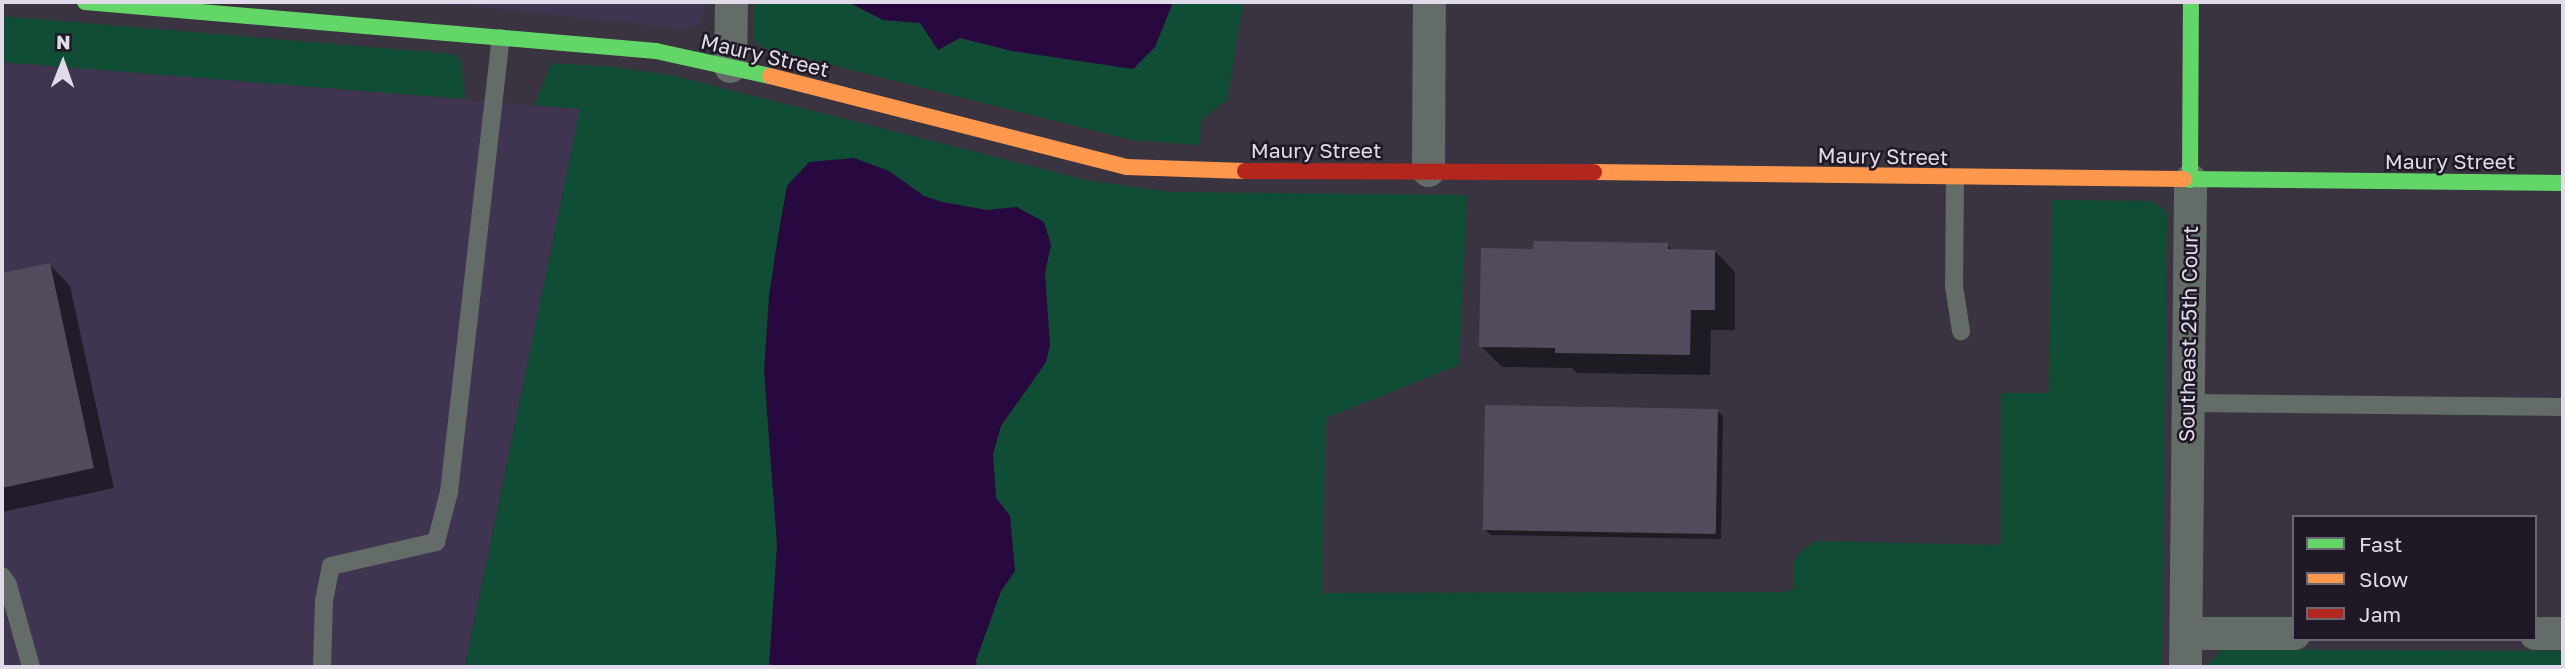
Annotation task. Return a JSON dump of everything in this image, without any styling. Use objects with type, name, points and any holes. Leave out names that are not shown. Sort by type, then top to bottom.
[{"type":"main road","name":"Maury Street","points":[[85,2],[285,11],[501,38],[656,51],[730,66],[1126,167],[1200,172],[1428,170],[2563,183]]},
{"type":"main road","name":"Southeast 25th Court","points":[[2190,180],[2191,2]]},
{"type":"street","points":[[730,66],[731,2]]},
{"type":"street","points":[[1428,170],[1429,2]]},
{"type":"street","name":"Southeast 25th Court","points":[[2185,667],[2190,180]]},
{"type":"street","points":[[2537,633],[2563,632]]},
{"type":"street","points":[[2186,633],[2292,633]]},
{"type":"lane","points":[[322,667],[324,601],[331,566],[436,542],[449,492],[501,38]]},
{"type":"lane","points":[[1955,178],[1954,286],[1961,331]]},
{"type":"lane","points":[[2188,402],[2563,407]]},
{"type":"lane","points":[[2,576],[8,585],[31,667]]},
{"type":"shaded area","points":[[429,2],[707,2],[699,25],[684,29]]},
{"type":"shaded area","points":[[848,2],[1173,2],[1155,47],[1133,69],[1012,51],[960,38],[938,50],[920,23],[883,20]]},
{"type":"shaded area","points":[[2,62],[580,109],[464,667],[2,667]]},
{"type":"shaded area","points":[[854,158],[889,171],[924,196],[942,202],[987,210],[1017,207],[1044,222],[1051,245],[1045,273],[1050,345],[1046,362],[1001,426],[993,454],[996,498],[1010,516],[1015,571],[1001,591],[976,660],[977,667],[769,667],[777,545],[764,371],[769,296],[778,236],[787,186],[809,162]]},
{"type":"green space","points":[[754,2],[848,2],[883,20],[920,23],[960,38],[1012,51],[1133,69],[1155,47],[1173,2],[1243,2],[1227,100],[1201,120],[1200,145],[1132,140],[764,48],[754,41]]},
{"type":"green space","points":[[2,16],[454,54],[461,61],[465,99],[2,62]]},
{"type":"green space","points":[[552,63],[614,67],[675,76],[1086,180],[1169,192],[1467,195],[1459,365],[1326,418],[1322,593],[1784,592],[1794,590],[1794,563],[1801,551],[1815,541],[2001,545],[2001,393],[2049,393],[2052,200],[2152,201],[2167,212],[2162,667],[977,667],[976,660],[1001,591],[1015,571],[1010,516],[996,498],[993,454],[1001,426],[1046,362],[1050,345],[1045,273],[1051,245],[1017,207],[987,210],[942,202],[924,196],[889,171],[777,545],[769,667],[465,667],[580,109],[534,105]]},
{"type":"green space","points":[[2222,649],[2563,651],[2563,667],[2206,667]]},
{"type":"building","points":[[1534,241],[1668,243],[1668,249],[1715,250],[1715,310],[1691,310],[1690,355],[1555,353],[1555,348],[1479,347],[1481,248],[1533,249]]},
{"type":"building","points":[[50,263],[94,468],[2,488],[2,273]]},
{"type":"building","points":[[1485,405],[1718,409],[1716,534],[1483,530]]},
{"type":"traffic: fast","points":[[85,2],[656,51],[770,76]]},
{"type":"traffic: fast","points":[[2190,180],[2191,2]]},
{"type":"traffic: fast","points":[[2184,179],[2563,183]]},
{"type":"traffic: slow","points":[[770,76],[1126,167],[1245,171]]},
{"type":"traffic: slow","points":[[1594,172],[2184,179]]},
{"type":"traffic: jam","points":[[1245,171],[1594,172]]}]
